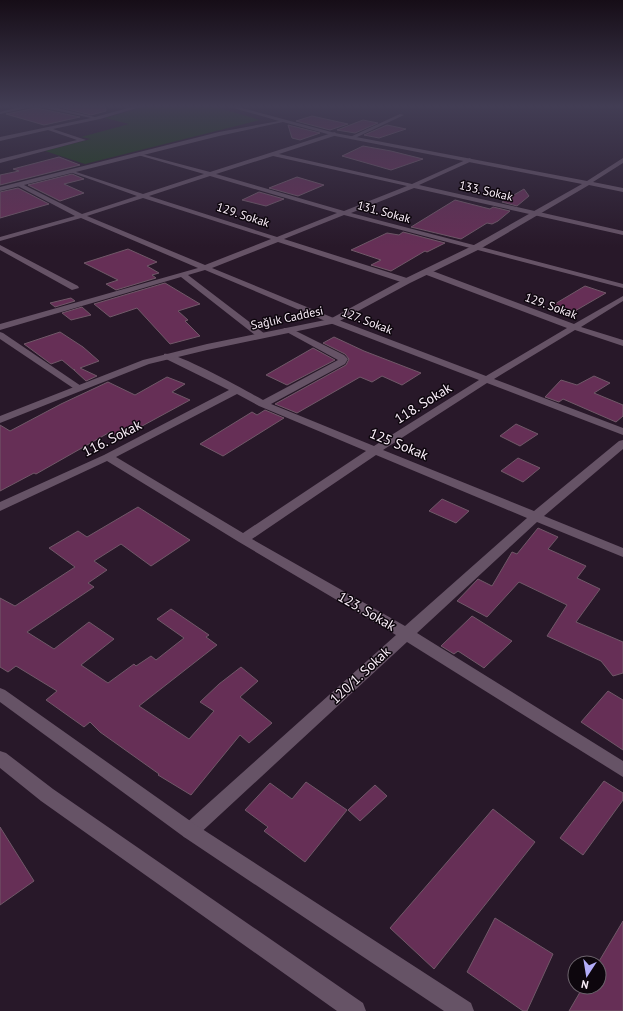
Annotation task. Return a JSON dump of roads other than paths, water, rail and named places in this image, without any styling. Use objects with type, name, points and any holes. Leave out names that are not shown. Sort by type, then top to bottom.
[{"type":"street","points":[[0,161],[35,152]]},
{"type":"street","points":[[0,189],[147,152]]},
{"type":"street","points":[[0,239],[81,216],[279,152]]},
{"type":"street","points":[[430,152],[623,190]]},
{"type":"street","name":"131. Sokak","points":[[140,154],[208,175],[344,213],[623,286]]},
{"type":"street","name":"133. Sokak","points":[[273,154],[623,233]]},
{"type":"street","points":[[0,327],[205,268],[277,238],[412,186],[470,160]]},
{"type":"street","name":"Sağlık Caddesi","points":[[0,420],[125,369],[167,356],[333,321],[407,281],[477,247],[588,183],[623,160]]},
{"type":"street","name":"129. Sokak","points":[[72,171],[143,196],[407,281]]},
{"type":"street","name":"127. Sokak","points":[[18,184],[81,216],[333,321],[623,432]]},
{"type":"street","points":[[0,247],[75,288]]},
{"type":"street","name":"129. Sokak","points":[[427,272],[574,328],[623,342]]},
{"type":"street","points":[[182,274],[262,336]]},
{"type":"street","name":"118. Sokak","points":[[243,539],[375,450],[486,380],[623,298]]},
{"type":"street","points":[[263,404],[342,362],[343,359],[287,330]]},
{"type":"street","points":[[0,335],[78,388]]},
{"type":"street","name":"125 Sokak","points":[[167,356],[192,367],[263,404],[623,553]]},
{"type":"street","name":"116. Sokak","points":[[0,507],[108,457],[236,391]]},
{"type":"street","name":"120/1. Sokak","points":[[190,831],[405,633],[536,516],[623,443]]},
{"type":"street","name":"123. Sokak","points":[[108,457],[243,539],[405,633],[623,770]]},
{"type":"street","points":[[0,694],[190,831],[463,1011]]},
{"type":"street","points":[[0,758],[47,795],[356,1011]]}]
